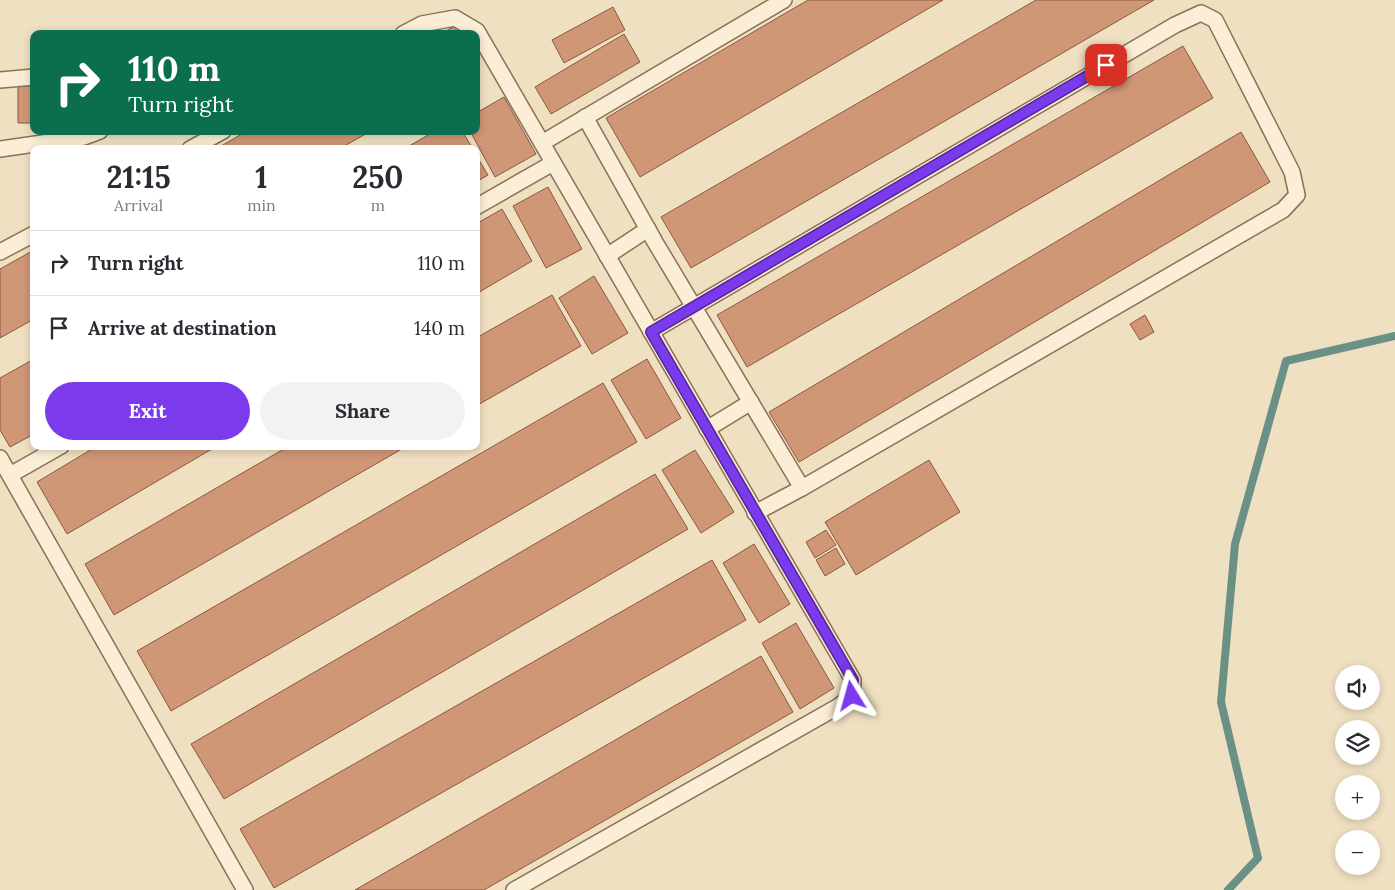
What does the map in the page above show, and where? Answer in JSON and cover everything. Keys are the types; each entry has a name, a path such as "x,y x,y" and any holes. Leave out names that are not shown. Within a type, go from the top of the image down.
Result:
{"lane":[{"path":"542,143 784,0"},
{"path":"651,332 693,305 1175,25 1202,13 1215,20 1292,172 1297,195 1283,210 802,488 755,513"},
{"path":"411,30 422,24 455,18 475,30"},
{"path":"480,36 853,680 852,696 839,706 514,890"},
{"path":"0,80 30,77"},
{"path":"585,118 648,229 802,488"},
{"path":"0,149 89,135"},
{"path":"197,145 216,135"},
{"path":"480,205 553,163"},
{"path":"607,256 648,229"},
{"path":"0,252 30,236"},
{"path":"707,430 751,402"},
{"path":"10,476 54,450"},
{"path":"0,458 245,890"}],"building":[{"path":"808,0 943,0 640,177 606,118"},
{"path":"1036,0 1154,0 691,268 661,217"},
{"path":"613,7 625,30 564,63 552,40"},
{"path":"456,25 459,30 448,30"},
{"path":"624,34 640,62 551,114 535,87"},
{"path":"1183,46 1213,98 747,367 717,315"},
{"path":"18,85 30,86 30,123 18,123"},
{"path":"504,97 536,154 495,177 480,149 480,145 478,145 472,135 480,135 480,111"},
{"path":"1241,132 1270,182 799,462 769,412"},
{"path":"240,135 364,135 346,145 223,145"},
{"path":"428,135 464,135 471,145 411,145"},
{"path":"480,162 488,175 480,180"},
{"path":"548,187 582,249 546,268 513,206"},
{"path":"502,209 532,261 480,292 480,222"},
{"path":"30,252 30,321 0,338 0,269"},
{"path":"594,276 628,333 592,354 559,298"},
{"path":"552,295 581,346 480,404 480,336"},
{"path":"1145,315 1154,332 1140,340 1130,324"},
{"path":"647,359 681,418 646,439 611,380"},
{"path":"30,361 30,436 10,447 0,430 0,378"},
{"path":"603,383 637,442 171,711 137,651"},
{"path":"90,450 210,450 67,534 37,482"},
{"path":"282,450 400,450 114,615 85,564"},
{"path":"695,450 734,512 701,533 662,470"},
{"path":"929,460 960,512 856,575 825,522"},
{"path":"655,474 688,529 224,799 191,744"},
{"path":"826,530 836,545 815,558 806,542"},
{"path":"754,544 790,604 759,623 723,563"},
{"path":"836,548 845,564 825,576 816,560"},
{"path":"712,560 746,620 274,888 240,829"},
{"path":"796,623 834,688 800,709 762,643"},
{"path":"761,656 793,712 484,890 355,890"}],"waterway":[{"path":"1228,890 1258,858 1221,702 1235,544 1286,361 1395,336"}],"route":[{"path":"852,696 853,680 651,332 693,305 1106,65"}]}
